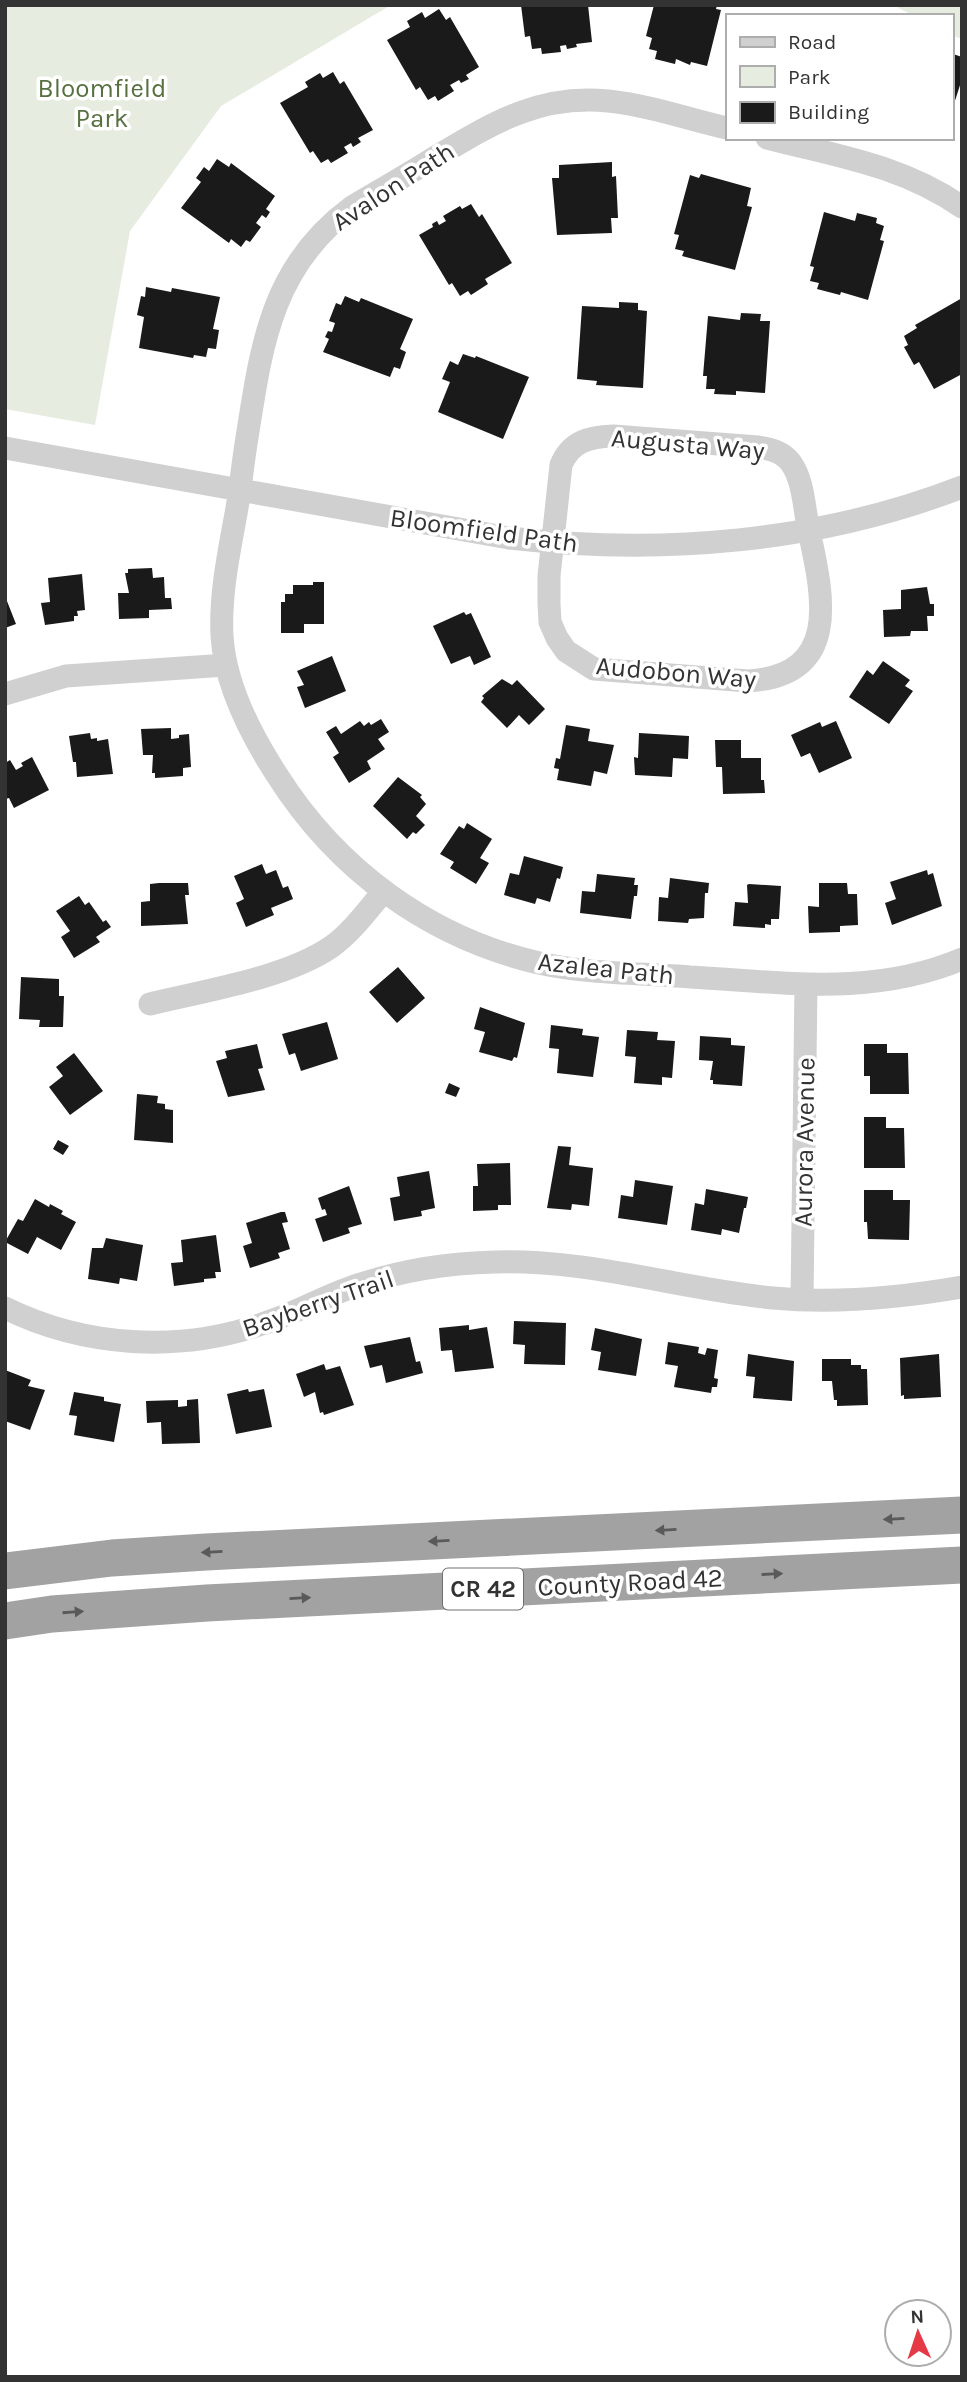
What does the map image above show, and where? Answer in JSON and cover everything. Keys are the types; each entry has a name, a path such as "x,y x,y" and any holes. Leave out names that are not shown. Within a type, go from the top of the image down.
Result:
{"highway":[{"name":"County Road 42","path":"5,1571 112,1558 193,1553 962,1516"},
{"name":"County Road 42","path":"5,1621 51,1614 207,1603 962,1565"}],"street":[{"name":"Avalon Path","path":"240,490 254,397 270,318 279,294 302,255 332,222 352,207 488,126 520,111 545,104 571,100 608,101 726,128"},
{"path":"775,140 905,174 962,207"},
{"name":"Augusta Way","path":"552,543 561,465 565,454 583,440 597,437 773,449 791,463 797,474 809,530"},
{"name":"Bloomfield Path","path":"5,448 509,538 552,543 664,545 763,537 809,530 886,512 962,487"},
{"name":"Azalea Path","path":"240,490 228,555 222,611 226,665 235,693 267,760 293,801 335,849 383,892 452,933 510,955 541,963 597,971 846,985 913,976 962,959"},
{"name":"Audobon Way","path":"552,543 549,590 551,622 556,638 579,662 594,670 610,672 748,681 766,680 798,664 809,652 819,634 822,594 809,530"},
{"path":"5,694 66,676 226,665"},
{"path":"150,1004 286,970 309,959 331,947 350,930 383,892"},
{"name":"Aurora Avenue","path":"802,1299 806,984"},
{"name":"Bayberry Trail","path":"5,1308 65,1331 97,1338 163,1342 198,1339 262,1324 348,1289 393,1276 462,1264 496,1262 570,1266 736,1293 802,1299 873,1300 962,1287"}],"green space":[{"name":"Bloomfield Park","path":"5,5 391,5 221,106 130,231 95,425 5,409"},
{"path":"893,5 962,5 962,39 953,36 953,14 910,14"}],"building":[{"path":"521,5 588,5 592,42 576,44 577,47 567,49 566,45 560,46 561,52 542,54 541,48 532,49 530,36 525,37"},
{"path":"654,5 717,5 716,9 721,10 707,66 691,62 690,65 676,59 675,64 655,59 657,51 649,49 652,38 646,36"},
{"path":"439,9 446,20 450,17 479,67 466,75 469,79 450,85 454,91 438,101 435,96 428,100 420,87 416,90 387,40 410,27 407,21 422,12 425,18"},
{"path":"953,54 962,57 962,79 953,107"},
{"path":"333,72 340,84 344,81 373,130 358,138 361,142 353,147 351,143 344,147 348,153 331,163 328,159 321,163 313,151 310,153 280,103 308,87 305,82 320,73 323,78"},
{"path":"217,159 229,167 231,163 275,196 266,209 270,212 266,218 262,215 256,223 261,227 250,242 246,240 241,247 231,239 229,243 181,208 201,182 196,178 204,167 209,171"},
{"path":"612,162 612,177 616,176 618,218 611,218 612,233 557,235 552,178 559,178 559,165"},
{"path":"701,174 751,188 747,206 752,207 735,270 682,256 684,251 675,249 679,235 674,234 690,175 699,178"},
{"path":"471,204 479,217 482,214 512,263 485,279 488,284 471,295 468,291 460,296 452,283 449,285 419,235 433,227 432,224 437,221 439,225 446,221 443,216 460,206 462,209"},
{"path":"824,212 855,221 857,213 877,218 876,223 884,226 880,240 884,241 868,300 841,292 840,295 817,289 819,283 810,281 814,267 810,266"},
{"path":"146,287 171,292 172,288 220,297 213,329 219,330 216,349 208,348 206,357 194,355 193,358 139,348 144,317 137,315 141,296 145,297"},
{"path":"345,296 359,302 361,298 413,319 400,349 406,352 400,369 394,367 390,377 323,352 329,339 325,337 328,331 332,332 335,323 329,321 336,303 341,305"},
{"path":"962,298 962,374 934,389 919,362 914,365 904,347 908,345 904,336 917,328 915,325"},
{"path":"619,302 638,303 638,310 647,311 643,388 596,385 597,381 577,379 582,306 619,308"},
{"path":"741,313 761,314 760,321 770,321 765,393 736,391 736,395 714,394 715,389 706,389 707,376 703,376 708,316 740,320"},
{"path":"463,354 475,358 476,356 529,377 503,439 438,412 450,382 442,379 450,361 458,365"},
{"path":"152,568 153,578 164,577 165,598 171,598 172,609 149,610 149,618 119,619 118,593 129,593 125,573 128,573 128,569"},
{"path":"82,574 85,610 77,611 78,616 74,616 74,621 45,625 41,603 50,602 48,578"},
{"path":"313,582 324,582 324,624 304,624 304,633 281,633 281,602 285,602 285,594 293,594 293,585 313,585"},
{"path":"927,587 930,604 934,604 934,616 927,616 928,631 911,631 910,636 884,637 883,610 901,609 901,590"},
{"path":"5,596 16,624 5,628"},
{"path":"464,612 466,615 471,613 491,657 474,665 470,656 451,664 433,626"},
{"path":"332,656 346,691 305,708 297,687 304,685 297,671"},
{"path":"883,661 910,680 905,686 913,691 889,724 849,697 867,670 873,675"},
{"path":"502,679 512,685 517,680 545,709 529,725 519,715 507,728 481,702 484,698 482,696"},
{"path":"381,719 389,732 378,739 385,749 367,761 371,769 349,783 333,757 339,753 326,732 336,726 341,734 360,721 364,726"},
{"path":"836,721 852,758 819,773 810,753 801,757 791,735 820,722 822,727"},
{"path":"566,725 590,729 588,741 614,745 607,774 594,771 591,786 557,780 559,769 554,768 556,758 560,759"},
{"path":"171,728 171,739 189,734 191,767 183,768 183,776 155,778 155,773 152,773 153,755 143,755 141,729"},
{"path":"90,733 91,739 97,738 97,741 108,739 113,774 77,777 69,736"},
{"path":"639,733 689,736 688,759 673,758 672,777 635,775 634,757 638,758"},
{"path":"715,740 741,740 741,758 761,758 761,780 764,780 765,793 723,794 722,767 716,767"},
{"path":"32,757 49,790 14,808 9,798 5,799 5,763 10,760 16,770 23,766 21,763"},
{"path":"398,777 422,795 420,797 426,804 416,816 425,825 407,839 373,806"},
{"path":"467,823 492,839 480,858 489,863 476,884 450,868 454,862 440,854 459,826 464,829"},
{"path":"524,856 563,867 550,902 537,898 535,904 504,895 510,873 519,875"},
{"path":"262,864 266,874 276,870 283,888 288,886 293,899 271,908 274,915 246,927 236,903 244,899 234,876"},
{"path":"927,870 928,875 933,873 942,906 892,925 885,903 896,899 890,882"},
{"path":"597,874 635,878 634,885 638,885 637,896 634,896 631,919 580,913 582,891 595,892"},
{"path":"670,878 709,883 708,893 705,893 704,918 689,919 688,923 658,921 659,897 668,898"},
{"path":"188,883 189,895 185,895 188,924 141,926 141,902 150,901 150,884"},
{"path":"819,883 847,883 848,894 857,894 858,925 840,926 840,932 809,933 808,906 819,907"},
{"path":"749,884 781,886 779,919 771,919 771,925 765,924 765,928 733,926 735,902 748,903"},
{"path":"79,896 85,905 89,902 103,922 106,920 111,927 96,937 100,942 74,958 61,937 70,931 56,911"},
{"path":"398,967 425,998 397,1023 369,992"},
{"path":"21,977 59,979 59,996 64,996 63,1027 39,1027 40,1020 19,1019"},
{"path":"480,1007 525,1023 517,1058 514,1057 512,1061 479,1052 485,1032 474,1029"},
{"path":"327,1022 338,1059 301,1071 295,1053 289,1055 282,1034"},
{"path":"551,1025 583,1029 582,1035 599,1037 593,1077 557,1073 559,1049 549,1048"},
{"path":"627,1030 658,1032 657,1040 675,1041 672,1078 662,1077 662,1085 634,1083 636,1057 625,1056"},
{"path":"700,1036 731,1038 731,1045 745,1046 742,1086 713,1084 713,1080 710,1080 713,1061 699,1060"},
{"path":"257,1044 263,1068 258,1069 265,1090 228,1097 216,1061 227,1058 225,1051"},
{"path":"864,1044 887,1044 887,1053 908,1053 909,1094 870,1094 870,1076 864,1076"},
{"path":"74,1053 103,1091 70,1115 49,1087 63,1076 56,1067"},
{"path":"449,1083 460,1088 456,1097 445,1093"},
{"path":"137,1094 158,1096 157,1103 165,1104 165,1109 173,1110 173,1143 134,1140"},
{"path":"864,1117 886,1117 886,1128 904,1128 905,1168 864,1168"},
{"path":"58,1140 69,1146 63,1155 53,1149"},
{"path":"558,1146 571,1147 569,1165 593,1168 589,1206 572,1204 571,1210 547,1208"},
{"path":"510,1163 511,1205 498,1205 498,1210 473,1211 473,1186 478,1186 477,1164"},
{"path":"429,1171 435,1208 421,1211 422,1216 394,1221 390,1198 400,1196 397,1177"},
{"path":"635,1180 673,1186 667,1225 618,1218 621,1195 633,1197"},
{"path":"349,1186 362,1224 348,1228 350,1233 323,1242 315,1219 327,1215 318,1198"},
{"path":"706,1189 748,1197 739,1233 722,1229 721,1235 691,1230 695,1203 704,1205"},
{"path":"864,1190 893,1190 893,1200 910,1200 909,1240 868,1239 867,1222 864,1222"},
{"path":"35,1199 63,1211 61,1214 76,1222 61,1250 37,1237 28,1254 5,1242 18,1219 23,1221"},
{"path":"285,1212 288,1222 282,1223 290,1249 278,1253 280,1258 250,1268 243,1246 252,1243 246,1223"},
{"path":"216,1235 221,1272 215,1272 216,1278 204,1279 204,1282 174,1286 171,1263 183,1262 181,1240"},
{"path":"106,1238 143,1245 137,1281 120,1278 119,1284 88,1279 92,1248 103,1248"},
{"path":"514,1321 566,1323 565,1365 524,1364 525,1345 513,1344"},
{"path":"469,1325 469,1330 487,1327 494,1368 455,1372 452,1350 441,1351 439,1328"},
{"path":"595,1328 642,1339 636,1376 598,1370 601,1352 591,1350"},
{"path":"410,1337 416,1362 420,1361 423,1373 386,1383 382,1365 370,1368 364,1346"},
{"path":"668,1342 699,1347 698,1353 705,1355 707,1348 718,1350 714,1378 718,1379 717,1387 712,1387 711,1393 674,1387 678,1366 665,1364"},
{"path":"748,1354 794,1361 792,1401 753,1398 755,1377 746,1376"},
{"path":"939,1354 941,1397 904,1399 904,1395 901,1396 900,1358"},
{"path":"822,1359 851,1359 851,1365 861,1365 861,1369 867,1369 868,1405 837,1406 832,1381 822,1381"},
{"path":"324,1364 326,1370 340,1366 354,1405 324,1415 323,1412 320,1413 315,1392 304,1397 296,1374"},
{"path":"5,1370 31,1380 28,1386 45,1390 30,1430 5,1421"},
{"path":"248,1389 249,1392 264,1389 272,1427 236,1434 227,1394"},
{"path":"74,1392 104,1397 104,1401 121,1404 114,1442 74,1435 77,1416 69,1415"},
{"path":"198,1399 200,1443 162,1444 161,1422 147,1423 146,1401 178,1400 178,1407 187,1406 187,1400"}]}
